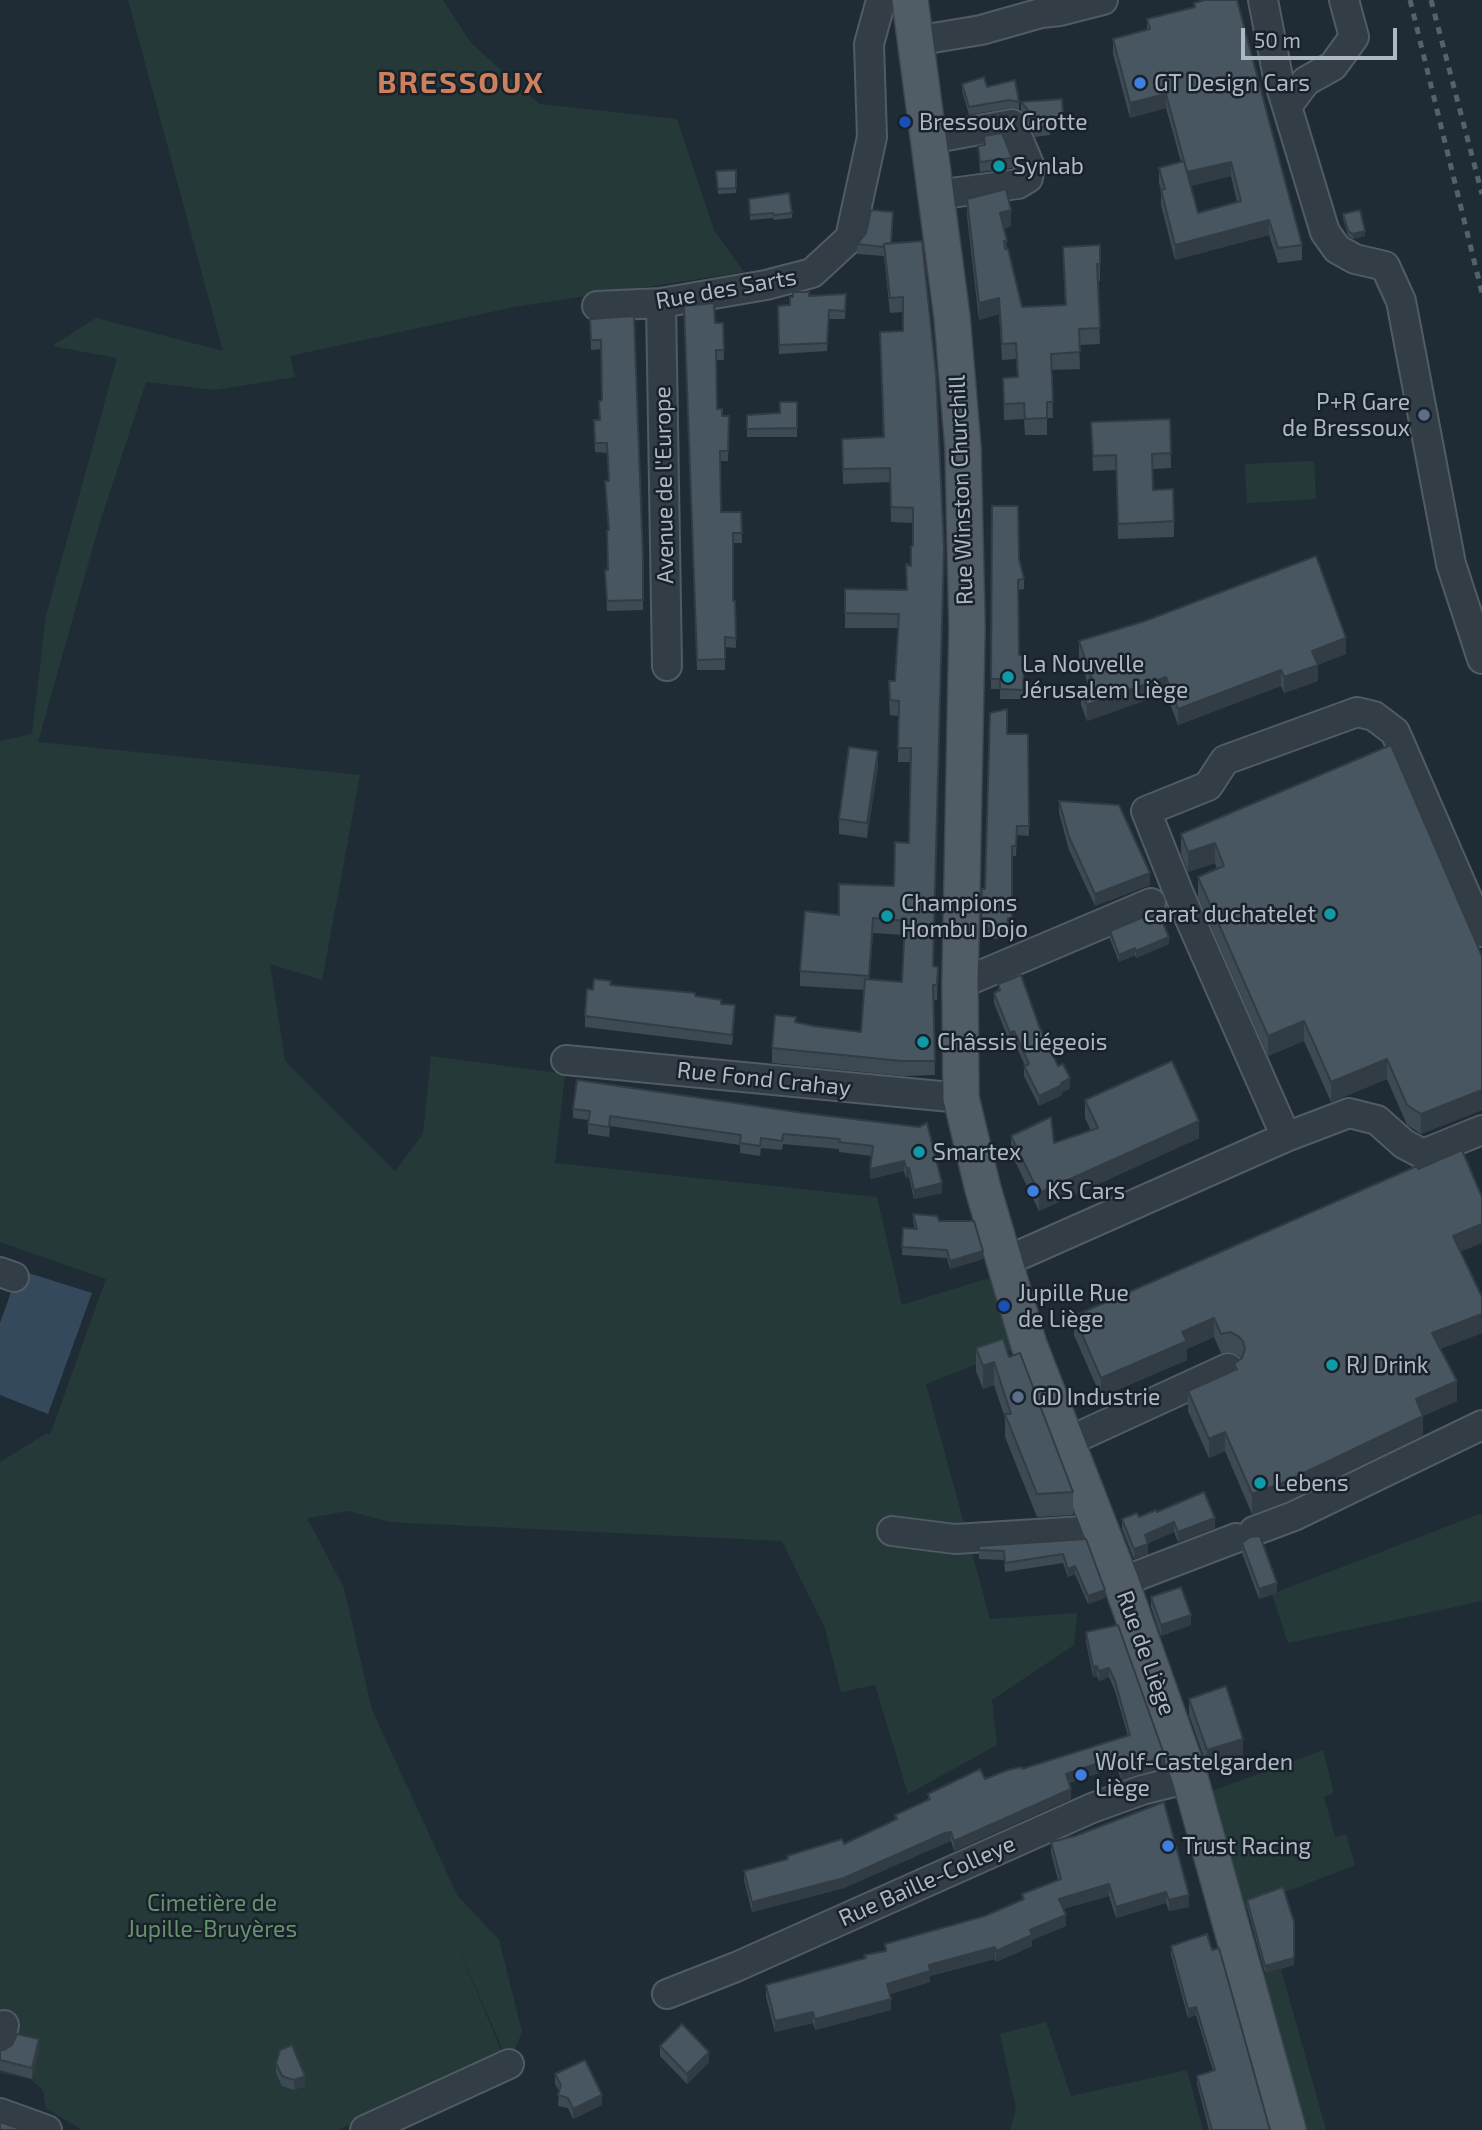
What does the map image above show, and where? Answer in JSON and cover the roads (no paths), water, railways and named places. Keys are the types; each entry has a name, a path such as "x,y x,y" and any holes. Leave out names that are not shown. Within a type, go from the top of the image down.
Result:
{"main road":[{"name":"Rue Winston Churchill","path":"910,0 952,317 963,448 967,627 960,984 961,1098 981,1183"},
{"name":"Rue de Liège","path":"981,1183 1029,1345 1121,1582 1190,1778 1288,2130"}],"street":[{"name":"Rue des Sarts","path":"597,306 662,303 765,285 812,273 850,237 872,137 869,44 880,4 884,0"},
{"path":"915,41 981,30 1041,13 1103,0"},
{"path":"1263,0 1278,78 1325,232 1337,249 1355,259 1385,266 1401,301 1451,564 1482,659"},
{"path":"1288,105 1306,82 1332,66 1354,37 1344,0"},
{"path":"1272,49 1300,65 1317,68 1332,66"},
{"path":"930,139 1012,124 1030,167 1028,178 1018,184 936,195"},
{"name":"Avenue de l'Europe","path":"662,303 667,666"},
{"path":"1286,1137 1179,894 1146,811 1208,786 1225,760 1357,712 1374,716 1395,732 1482,932"},
{"path":"960,984 1151,903"},
{"name":"Rue Fond Crahay","path":"566,1059 961,1098"},
{"path":"1004,1262 1286,1137 1349,1113 1377,1120 1404,1144 1423,1154 1482,1130"},
{"path":"1067,1442 1228,1368"},
{"path":"1121,1582 1294,1516 1482,1425"},
{"path":"892,1531 955,1539 1100,1530"},
{"name":"Rue Baille-Colleye","path":"667,1994 736,1967 1092,1808 1142,1790 1190,1778"},
{"path":"365,2130 509,2064"},
{"path":"0,2113 47,2130"}],"water":[{"path":"19,1270 92,1293 48,1414 0,1395 0,1323"}],"railway":[{"path":"1410,0 1482,293"},
{"path":"1431,0 1482,194"}],"place":[{"name":"GT Design Cars","path":"1140,83"},
{"name":"Bressoux Grotte","path":"905,122"},
{"name":"Synlab","path":"999,166"},
{"name":"P+R Gare de Bressoux","path":"1424,415"},
{"name":"La Nouvelle Jérusalem Liège","path":"1008,677"},
{"name":"carat duchatelet","path":"1330,914"},
{"name":"Champions Hombu Dojo","path":"887,916"},
{"name":"Châssis Liégeois","path":"923,1042"},
{"name":"Smartex","path":"919,1152"},
{"name":"KS Cars","path":"1033,1191"},
{"name":"Jupille Rue de Liège","path":"1004,1306"},
{"name":"RJ Drink","path":"1332,1365"},
{"name":"GD Industrie","path":"1018,1397"},
{"name":"Lebens","path":"1260,1483"},
{"name":"Wolf-Castelgarden Liège","path":"1081,1775"},
{"name":"Trust Racing","path":"1168,1846"}],"district":[{"name":"BRESSOUX","path":"461,83"}],"park label":[{"name":"Cimetière de Jupille-Bruyères","path":"212,1916"}]}
